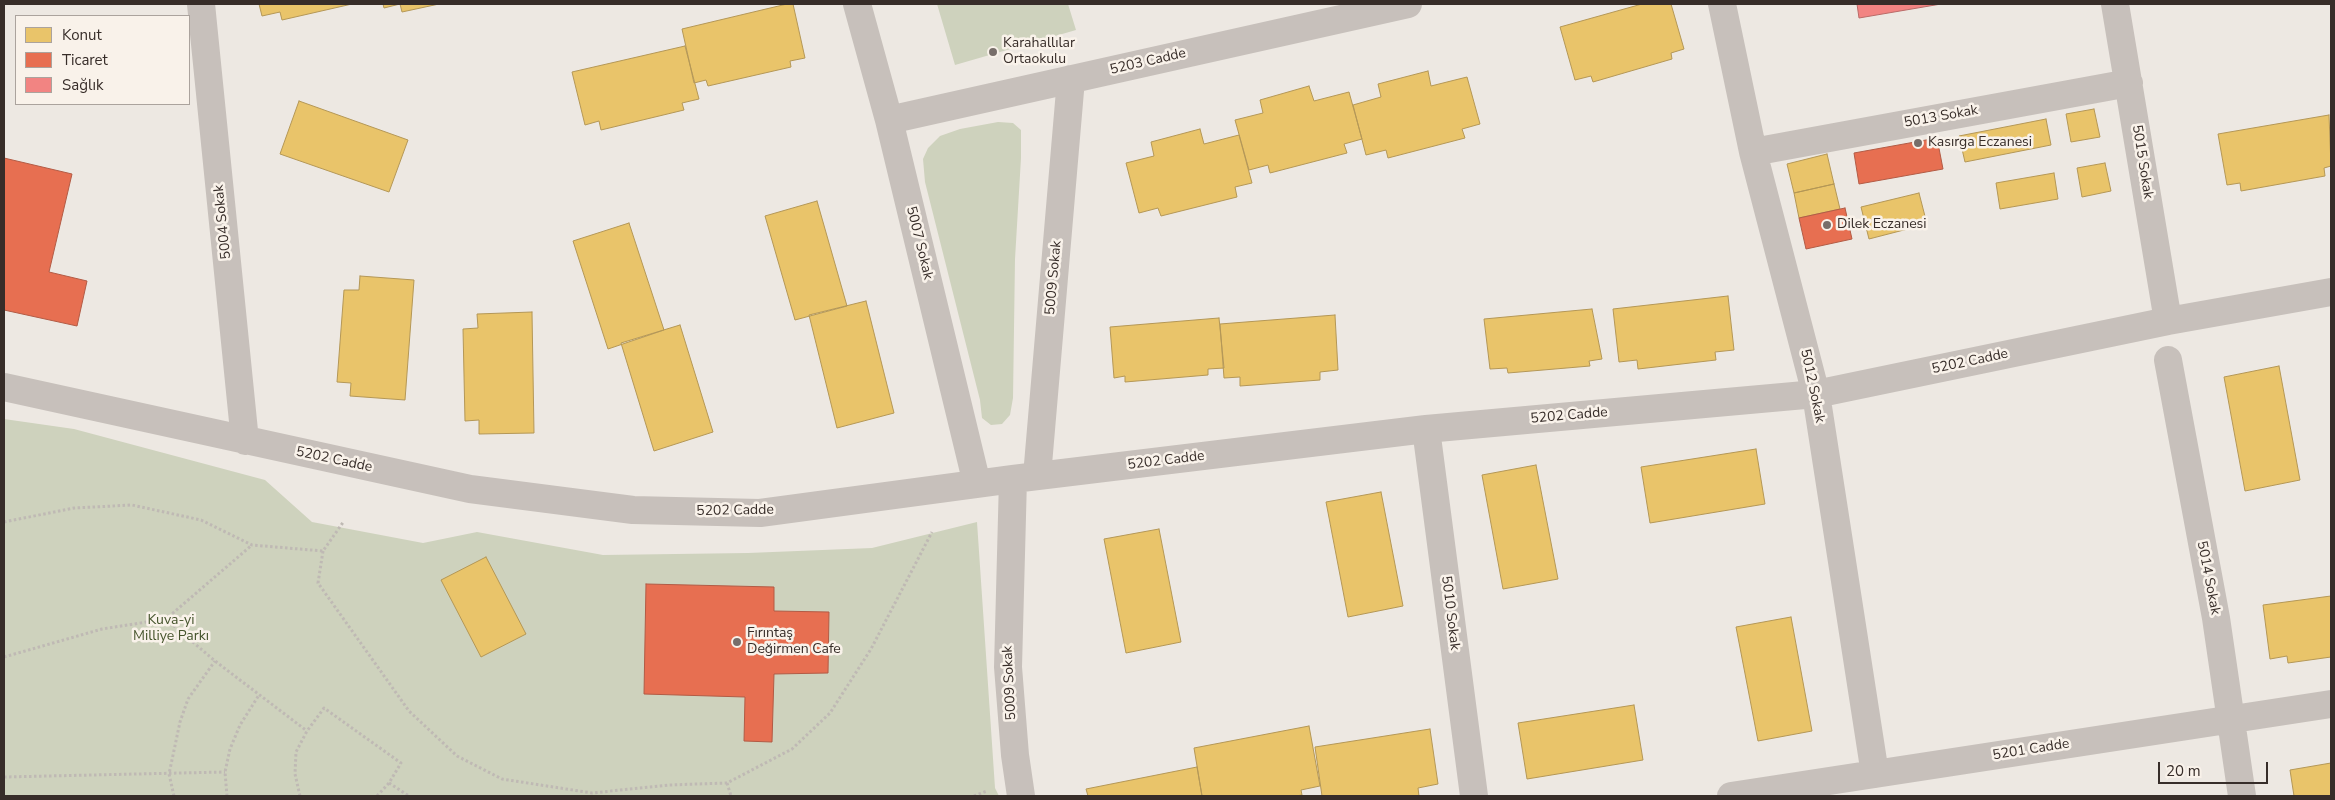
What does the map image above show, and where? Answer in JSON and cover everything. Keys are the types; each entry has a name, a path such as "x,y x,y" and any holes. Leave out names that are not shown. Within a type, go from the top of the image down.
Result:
{"street":[{"name":"5004 Sokak","path":"201,4 245,441"},
{"name":"5007 Sokak","path":"857,4 889,120 977,484"},
{"name":"5203 Cadde","path":"889,120 1408,4"},
{"name":"5012 Sokak","path":"1722,4 1753,152 1816,394 1875,774"},
{"name":"5015 Sokak","path":"2115,4 2168,321"},
{"name":"5009 Sokak","path":"1021,796 1015,755 1008,667 1025,478 1071,79"},
{"name":"5013 Sokak","path":"1753,152 2129,83"},
{"name":"5202 Cadde","path":"4,387 470,489 633,510 760,513 1025,478 1426,430 1816,394 2168,321 2331,292"},
{"name":"5014 Sokak","path":"2168,360 2216,618 2242,796"},
{"name":"5010 Sokak","path":"1426,430 1474,796"},
{"name":"5201 Cadde","path":"1731,796 2331,704"}],"path":[{"path":"4,522 74,508 132,505 201,520 252,545 323,551"},
{"path":"344,521 323,551 318,583 409,711 457,756 502,779 592,793 669,785 727,783 792,749 830,713 870,649 932,532"},
{"path":"4,657 102,629 166,619 252,545"},
{"path":"166,619 215,661 306,731"},
{"path":"174,796 169,774 178,729 188,699 215,661"},
{"path":"227,796 225,772 230,749 240,725 259,695"},
{"path":"300,796 295,774 296,752 306,731 324,708 401,763 389,783 377,796"},
{"path":"4,777 225,772"},
{"path":"389,783 409,796"},
{"path":"727,783 731,796"}],"green space":[{"path":"937,4 1068,4 1076,30 955,65"},
{"path":"998,122 1013,123 1021,130 1021,158 1015,259 1013,398 1010,415 1002,424 991,425 982,418 980,400 925,182 923,159 928,148 940,136 960,129"},
{"name":"Kuva-yi Milliye Parkı","path":"4,419 74,429 265,480 312,522 423,543 477,532 603,555 748,553 872,548 977,522 995,788 999,796 4,796"}],"building: Konut":[{"path":"259,4 352,4 282,20 280,12 262,16"},
{"path":"383,4 400,4 384,8"},
{"path":"400,4 439,4 402,12"},
{"path":"793,4 805,58 790,61 791,67 708,86 706,80 694,83 682,29"},
{"path":"1642,4 1671,4 1684,49 1671,53 1672,59 1593,82 1591,76 1575,80 1560,27"},
{"path":"685,46 699,99 682,103 684,110 601,130 599,121 585,125 572,72"},
{"path":"1428,71 1431,86 1467,77 1480,124 1462,129 1465,138 1388,158 1386,150 1366,155 1353,105 1381,97 1378,84"},
{"path":"1309,86 1314,101 1349,92 1362,139 1344,144 1347,153 1270,173 1268,165 1249,170 1235,120 1263,113 1260,100"},
{"path":"299,101 408,140 389,192 280,154"},
{"path":"2094,109 2100,137 2071,142 2066,114"},
{"path":"2329,115 2331,166 2324,168 2325,176 2241,191 2240,183 2227,185 2218,134"},
{"path":"2046,119 2051,145 1965,162 1959,136"},
{"path":"1200,129 1204,144 1239,135 1252,183 1235,187 1237,197 1161,216 1158,208 1139,213 1126,163 1154,156 1151,142"},
{"path":"1827,154 1834,184 1794,193 1787,164"},
{"path":"2105,163 2111,191 2082,197 2077,168"},
{"path":"2054,173 2058,199 2000,209 1996,183"},
{"path":"1834,184 1840,209 1799,218 1794,193"},
{"path":"1919,193 1927,224 1869,239 1861,207"},
{"path":"817,201 847,306 795,320 765,216"},
{"path":"629,223 664,330 608,349 573,241"},
{"path":"360,276 414,280 405,400 350,396 351,383 337,382 344,290 359,290"},
{"path":"1728,296 1734,350 1715,352 1716,360 1638,369 1637,360 1619,362 1613,309"},
{"path":"866,301 894,413 837,428 809,315"},
{"path":"1592,309 1602,359 1589,361 1590,366 1508,373 1507,368 1490,369 1484,319"},
{"path":"532,312 534,433 479,434 479,420 465,421 463,329 478,328 477,314"},
{"path":"1335,315 1338,370 1320,372 1320,380 1240,386 1240,377 1224,378 1220,324"},
{"path":"1219,318 1224,368 1208,369 1208,375 1125,382 1125,376 1114,378 1110,327"},
{"path":"680,325 713,432 654,451 621,343"},
{"path":"2279,366 2300,480 2245,491 2224,377"},
{"path":"1756,449 1765,504 1650,523 1641,467"},
{"path":"1536,465 1558,579 1503,589 1482,475"},
{"path":"1381,492 1403,606 1348,617 1326,502"},
{"path":"1159,529 1181,642 1126,653 1104,539"},
{"path":"486,557 526,634 481,657 441,580"},
{"path":"2331,596 2331,657 2288,663 2287,656 2270,659 2263,605"},
{"path":"1791,617 1812,731 1758,741 1736,627"},
{"path":"1634,705 1643,760 1527,779 1518,723"},
{"path":"1309,726 1320,786 1301,790 1302,795 1296,796 1202,796 1194,748"},
{"path":"1430,729 1438,784 1418,788 1419,796 1322,796 1315,747"},
{"path":"2331,763 2331,796 2294,796 2290,770"},
{"path":"1197,767 1202,796 1088,796 1086,789"}],"building: Ticaret":[{"path":"1937,138 1943,169 1859,184 1854,153"},
{"path":"4,158 72,174 49,272 87,281 77,326 4,310"},
{"path":"1845,208 1852,239 1806,249 1799,218"},
{"name":"Fırıntaş Değirmen Cafe","path":"646,584 774,587 774,611 829,612 828,673 774,674 772,742 744,741 745,697 644,694"}],"building: Sağlık":[{"path":"1857,4 1941,4 1859,18"}],"place":[{"name":"Karahallılar Ortaokulu","path":"993,52"},
{"name":"Kasırga Eczanesi","path":"1918,143"},
{"name":"Dilek Eczanesi","path":"1827,225"},
{"name":"Fırıntaş Değirmen Cafe","path":"737,642"}]}
